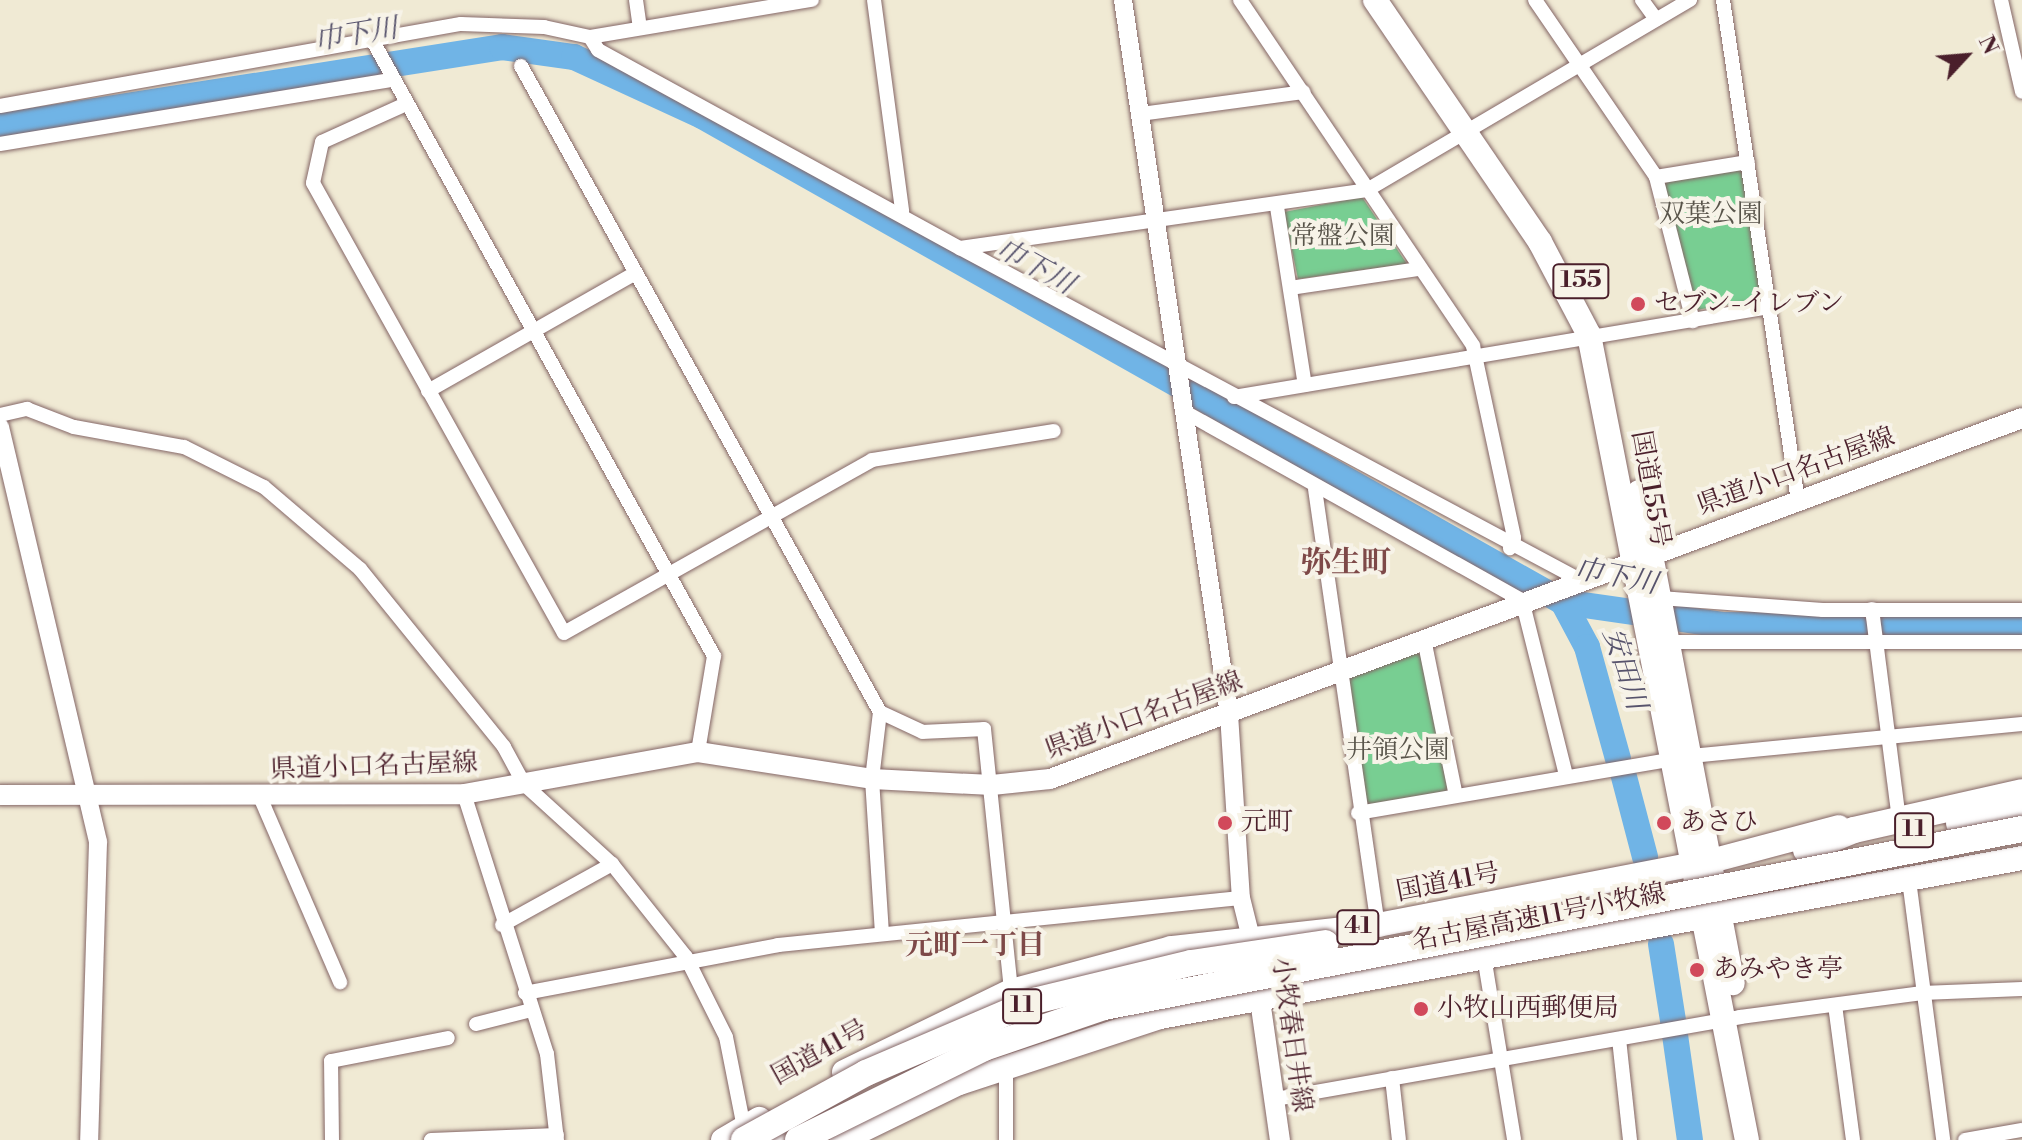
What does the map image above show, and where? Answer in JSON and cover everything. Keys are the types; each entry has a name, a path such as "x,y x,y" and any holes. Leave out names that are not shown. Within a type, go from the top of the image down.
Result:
{"highway":[{"name":"国道155号","path":"1375,0 1567,257 1596,334 1642,554 1659,619 1732,1019 1762,1140"},
{"name":"国道155号","path":"1393,0 1473,131"},
{"name":"国道41号","path":"737,1136 904,1038 1011,991 1171,948 1378,925 1702,862 1898,811 2022,786"},
{"path":"1806,850 1854,830 2022,792"},
{"name":"11","path":"1806,850 2022,813"},
{"name":"名古屋高速11号小牧線","path":"798,1140 984,1048 1104,1007 2022,829"},
{"name":"名古屋高速11号小牧線","path":"737,1136 878,1067 1034,1001 1191,963 1324,944 1806,850"},
{"name":"41","path":"842,1140 1006,1065 1160,1017 1260,996 2022,858"},
{"path":"776,1140 1042,1011 1324,944"},
{"name":"国道155号","path":"1732,1019 1747,1140"}],"main road":[{"name":"県道小口名古屋線","path":"0,795 91,792 260,797 464,794 698,752 872,779 992,785 1088,769 1642,554 1798,501 2022,418"},
{"name":"小牧春日井線","path":"1251,938 1280,1140"}],"street":[{"path":"636,0 640,27"},
{"path":"0,106 375,46 461,24 544,27 590,37 812,0"},
{"path":"874,0 902,211"},
{"path":"1123,0 1229,714 1241,898 1251,938"},
{"path":"1240,0 1475,353 1514,538 1510,548"},
{"path":"1535,0 1656,177 1693,321"},
{"path":"1642,0 1656,19"},
{"path":"960,248 1157,220 1277,207 1367,190 1473,131 1578,64 1690,0"},
{"path":"1723,0 1798,501"},
{"path":"2001,0 2015,39 2022,92"},
{"path":"590,37 598,50 902,211 960,248 1510,548 1578,579"},
{"path":"375,46 714,656 698,752"},
{"path":"521,66 880,712 872,779 882,932"},
{"path":"0,144 390,77"},
{"path":"1141,114 1304,92"},
{"path":"406,104 322,142 313,183 564,633 872,460 1054,431"},
{"path":"1656,177 1748,162"},
{"path":"1277,207 1305,385"},
{"path":"1290,288 1418,269"},
{"path":"428,391 636,273"},
{"path":"1234,397 1475,353 1770,307"},
{"path":"0,415 27,409 74,427 184,447 264,487 394,604 424,656 504,747 524,784 612,864 686,957 726,1037 737,1136"},
{"path":"1185,412 1315,489 1522,600 1566,775"},
{"path":"0,427 91,792 98,842 89,1140"},
{"path":"1315,489 1358,813 1378,925"},
{"path":"1659,619 1872,609 2022,610"},
{"path":"1872,609 1886,739 1898,811"},
{"path":"1659,619 1874,641 2022,642"},
{"path":"1424,639 1455,792"},
{"path":"880,712 923,732 984,729 1011,991"},
{"path":"1358,813 1455,792 1682,758 2022,724"},
{"path":"431,1140 557,1138 547,1054 502,925 464,794"},
{"path":"260,797 340,982"},
{"path":"502,925 612,864"},
{"path":"1909,880 1943,1140"},
{"path":"525,993 686,957 882,932 1241,898"},
{"path":"1484,956 1505,1059 1514,1140"},
{"path":"1276,1099 1732,1019 1922,993 2022,989"},
{"path":"1835,1005 1853,1140"},
{"path":"476,1024 531,1010"},
{"path":"332,1140 331,1061 448,1038"},
{"path":"1619,1039 1630,1140"},
{"path":"1006,1065 1006,1140"},
{"path":"1392,1078 1399,1140"},
{"path":"1965,1140 2022,1130"}],"green space":[{"name":"双葉公園","path":"1743,167 1761,299 1696,310 1663,181"},
{"name":"常盤公園","path":"1362,197 1407,264 1298,279 1284,212"},
{"name":"井領公園","path":"1424,639 1455,792 1358,813 1340,681"}],"waterway":[{"name":"巾下川","path":"0,126 502,47 574,57 702,116 1563,602 1722,625 2022,626"},
{"name":"安田川","path":"1563,602 1587,647 1618,759"},
{"name":"安田川","path":"1623,773 1645,857"},
{"name":"安田川","path":"1661,944 1673,1021"},
{"name":"安田川","path":"1675,1035 1690,1140"}],"place":[{"name":"セブン-イレブン","path":"1638,304"},
{"name":"元町","path":"1225,823"},
{"name":"あさひ","path":"1664,823"},
{"name":"あみやき亭","path":"1697,970"},
{"name":"小牧山西郵便局","path":"1421,1009"}],"district":[{"name":"弥生町","path":"1346,563"},
{"name":"元町一丁目","path":"975,946"}]}
